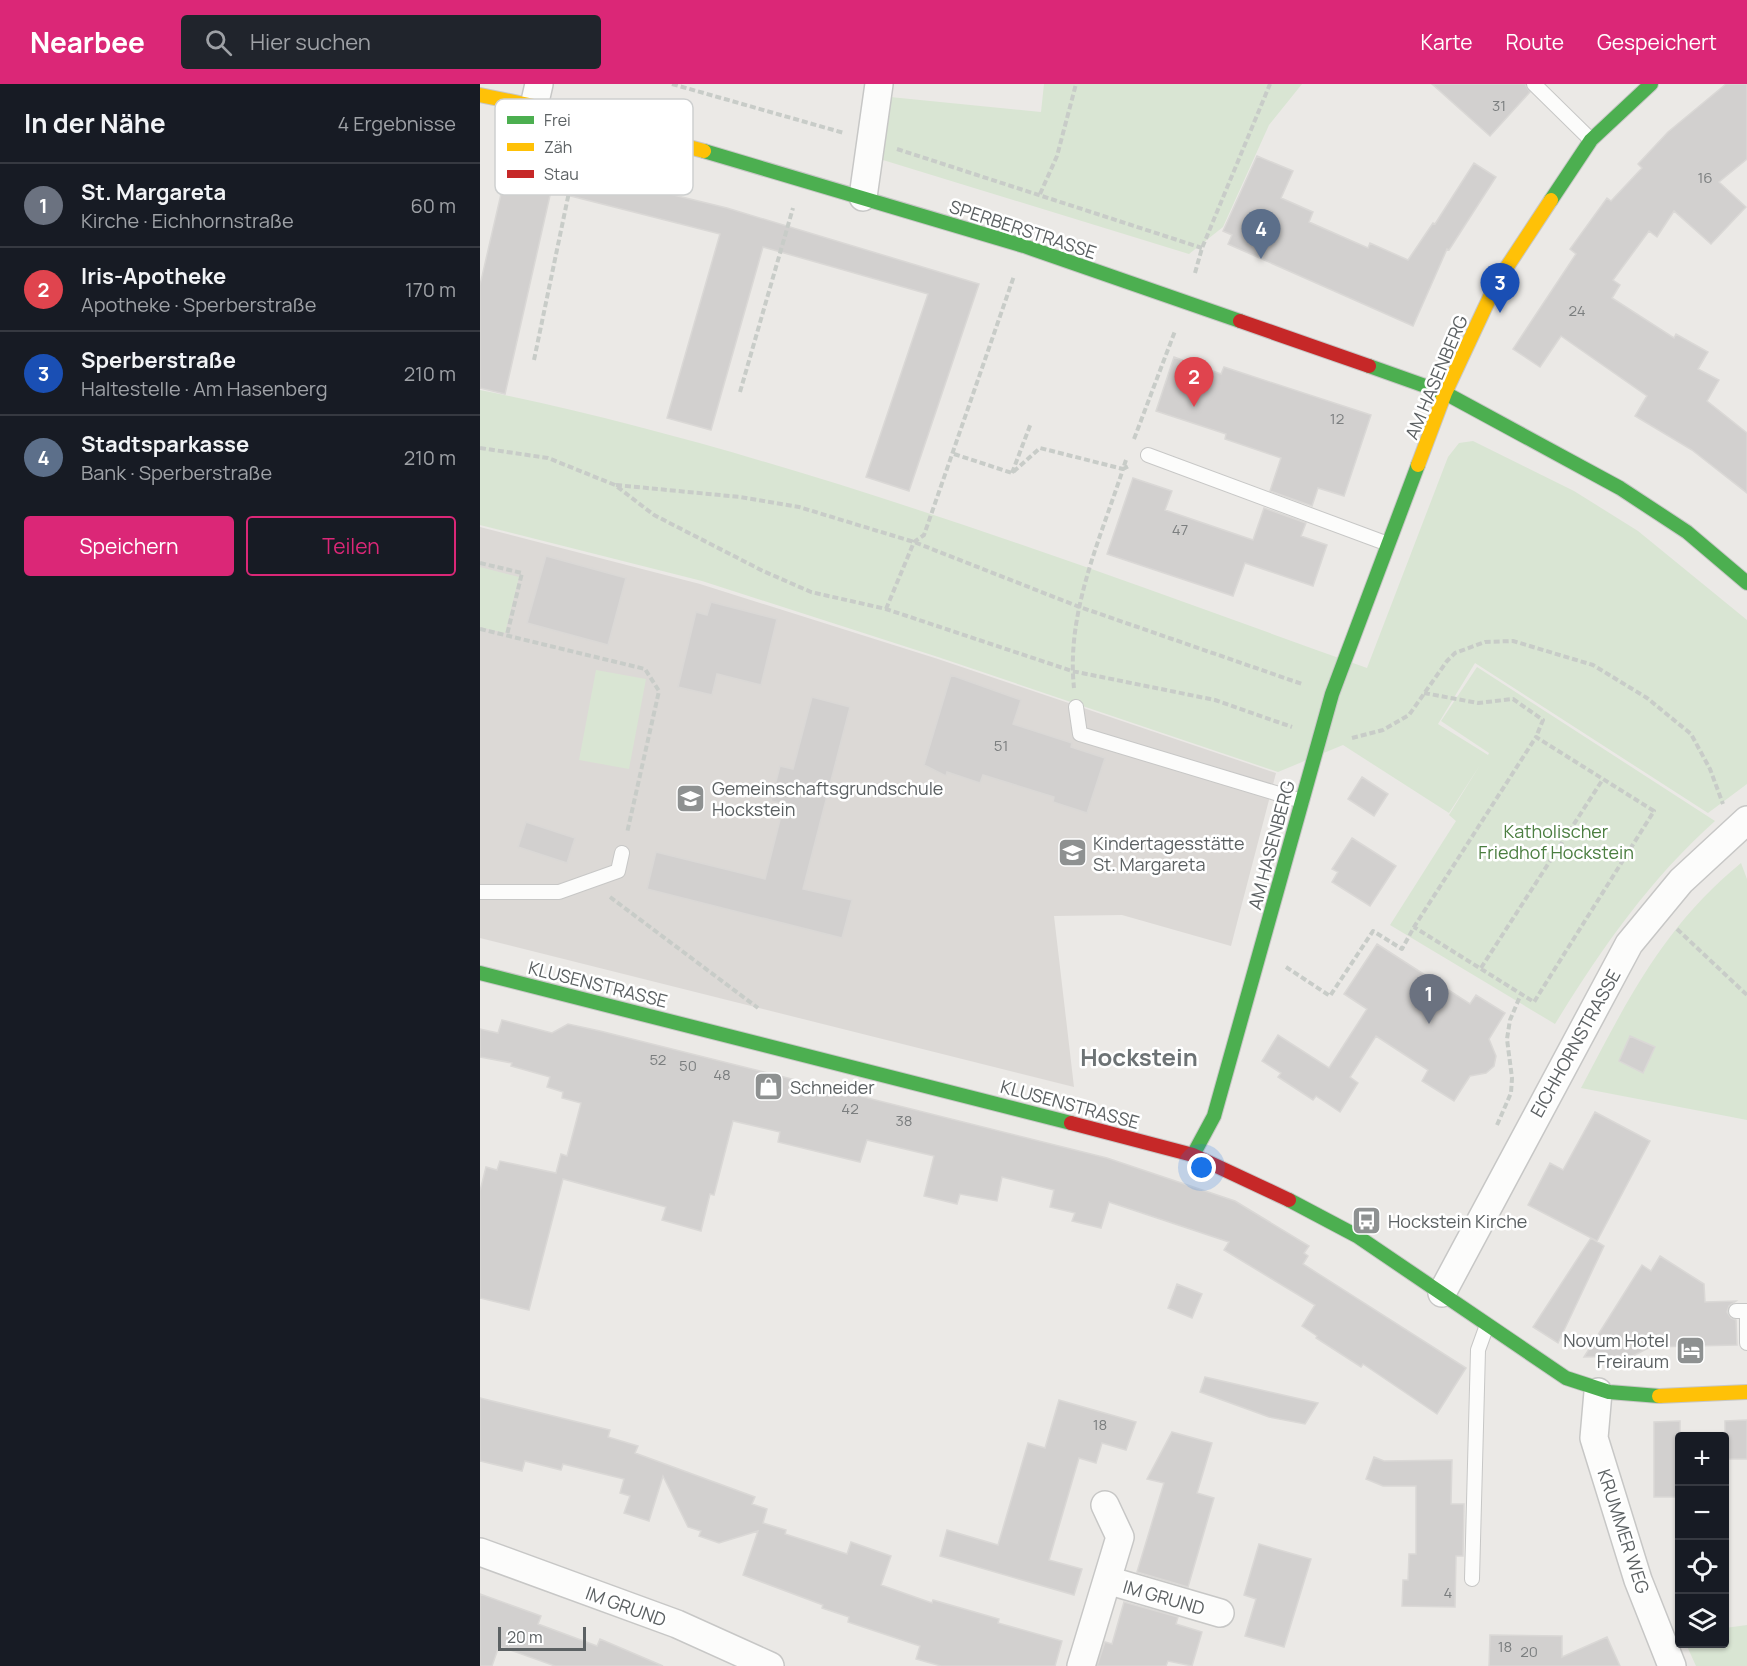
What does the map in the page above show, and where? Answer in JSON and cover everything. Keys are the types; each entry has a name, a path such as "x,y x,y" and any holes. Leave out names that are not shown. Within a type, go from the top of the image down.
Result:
{"street":[{"path":"863,197 879,84"},
{"name":"AM HASENBERG","path":"1193,1155 1214,1116 1332,694 1445,393 1497,282 1591,140 1651,84"},
{"name":"SPERBERSTRASSE","path":"480,96 537,95"},
{"name":"SPERBERSTRASSE","path":"693,149 1024,246 1445,393 1620,488 1687,532 1747,583"},
{"name":"EICHHORNSTRASSE","path":"1442,1293 1479,1228 1518,1148 1629,944 1681,881 1740,825"},
{"name":"KLUSENSTRASSE","path":"480,973 826,1059 1193,1155 1314,1212 1356,1236 1566,1378 1598,1392 1630,1395 1747,1392"},
{"name":"KRUMMER WEG","path":"1598,1392 1594,1426 1598,1450 1638,1580 1672,1666"},
{"name":"IM GRUND","path":"1081,1666 1120,1537 1105,1505"},
{"name":"IM GRUND","path":"480,1552 677,1624 770,1666"},
{"name":"IM GRUND","path":"1107,1580 1220,1613"}],"lane":[{"path":"1534,84 1591,140"},
{"path":"1148,455 1388,544"},
{"path":"1076,707 1080,734 1302,801"},
{"path":"480,892 559,892 618,871 622,853"},
{"path":"1736,1311 1746,1311 1747,1342"},
{"path":"1472,1579 1478,1350 1487,1323"}],"path":[{"path":"672,84 753,105 872,141 1202,248"},
{"path":"1040,194 1057,156 1076,84"},
{"path":"1133,444 1185,304 1202,248 1270,84"},
{"path":"740,392 802,179"},
{"path":"534,360 569,195"},
{"path":"886,609 914,542 924,535 954,454 1024,246"},
{"path":"1012,473 1031,423"},
{"path":"480,448 548,458 615,485 654,515 763,571 811,592 886,609 1072,671 1215,700 1319,738 1361,737 1383,730 1409,715 1423,693 1455,653 1485,642 1513,641 1593,665 1633,687 1691,735 1740,825"},
{"path":"1012,473 1040,448 1123,469 1077,606 1072,671 1076,707"},
{"path":"954,454 1012,473"},
{"path":"615,485 740,497 798,507 914,542 1077,606 1332,694"},
{"path":"480,564 522,573 507,635"},
{"path":"480,629 645,669 659,691 622,853"},
{"path":"1261,950 1330,996 1372,931 1402,949 1536,737 1543,720 1513,699 1478,703 1423,693"},
{"path":"1414,927 1534,1002 1654,811 1536,737"},
{"path":"1481,968 1603,779"},
{"path":"589,881 759,1009"},
{"path":"1657,909 1747,995"},
{"path":"1518,1148 1494,1134 1511,1093 1512,1078 1507,1039 1510,1020 1521,994"}],"shaded area":[{"name":"Gemeinschaftsgrundschule Hockstein","path":"480,527 700,584 938,659 1276,773 1231,946 1122,915 1054,916 1074,1087 480,938"}],"green space":[{"path":"1044,84 1302,84 1269,125 1223,227 1189,254 883,160 890,97 1041,112"},
{"name":"Katholischer Friedhof Hockstein","path":"480,390 593,415 818,478 1039,551 1367,668 1448,457 1459,443 1473,441 1574,491 1638,531 1747,620 1747,784 1708,813 1475,663 1438,724 1488,755 1489,753 1441,721 1477,667 1715,821 1669,867 1628,916 1590,969 1555,1024 1390,925 1456,821 1449,815 1480,765 1449,813 1343,745 1278,772 938,657 702,581 480,525"},
{"path":"480,567 519,577 505,633 480,627"},
{"path":"596,670 646,679 629,769 579,760"},
{"path":"1741,863 1747,879 1747,1120 1581,1088 1631,995 1668,939 1714,887"},
{"path":"1747,1625 1747,1666 1696,1666 1688,1648 1729,1648 1729,1627"}],"building":[{"path":"1432,84 1525,84 1530,92 1490,136"},
{"path":"1726,84 1747,84 1747,159 1719,182 1746,207 1711,244 1674,211 1657,237 1649,231 1613,280 1620,285 1612,298 1674,338 1676,334 1708,352 1698,369 1719,380 1707,401 1747,433 1747,493 1692,450 1635,416 1647,396 1561,336 1540,367 1513,349 1576,254 1570,249 1607,198 1611,201 1642,168 1638,164 1668,132"},
{"path":"1257,156 1293,171 1281,198 1313,212 1309,222 1368,248 1370,243 1408,260 1433,223 1435,224 1474,163 1496,177 1449,250 1447,249 1413,326 1228,244 1232,235 1223,231"},
{"path":"501,195 550,195 505,394 480,388 480,285"},
{"path":"567,195 674,195 727,208 979,284 909,491 866,477 928,294 763,247 711,430 667,418 720,234"},
{"path":"1174,357 1221,374 1224,367 1371,415 1344,496 1318,488 1312,506 1270,491 1281,458 1225,439 1226,434 1156,411"},
{"path":"1133,478 1172,491 1165,510 1253,540 1264,508 1306,523 1301,536 1327,545 1313,586 1245,563 1233,596 1107,554"},
{"path":"546,556 626,578 608,645 527,623"},
{"path":"711,602 777,619 761,685 717,674 712,695 678,687 696,612 707,615"},
{"path":"951,675 1021,700 1013,724 1072,743 1071,747 1105,758 1087,813 1053,802 1054,797 983,775 980,783 947,772 946,776 924,765"},
{"path":"812,697 850,707 803,889 852,900 842,938 647,889 656,852 765,879 784,804 771,801 780,766 793,769"},
{"path":"1362,777 1388,794 1374,816 1348,799"},
{"path":"526,822 575,838 567,863 518,847"},
{"path":"1352,838 1396,866 1370,906 1332,882 1338,872 1332,869"},
{"path":"1377,944 1470,1004 1476,995 1505,1013 1489,1039 1496,1056 1494,1066 1486,1073 1470,1076 1454,1101 1422,1081 1428,1070 1376,1036 1350,1077 1358,1083 1340,1112 1316,1096 1313,1100 1278,1077 1281,1073 1262,1061 1278,1035 1329,1068 1367,1009 1344,994"},
{"path":"502,1020 552,1033 568,1024 600,1031 1107,1158 1235,1201 1309,1246 1304,1253 1308,1256 1303,1264 1466,1368 1437,1414 1363,1364 1361,1367 1316,1338 1317,1336 1302,1326 1315,1305 1224,1250 1229,1242 1109,1202 1101,1228 1072,1221 1075,1213 1050,1207 1054,1190 1002,1177 997,1201 960,1194 957,1204 924,1196 934,1156 867,1140 860,1162 778,1142 780,1132 733,1121 714,1195 710,1194 701,1231 662,1220 666,1207 563,1179 529,1310 480,1298 480,1191 486,1167 497,1170 500,1161 556,1173 561,1154 567,1156 581,1103 562,1098 563,1092 547,1087 550,1077 511,1066 512,1063 480,1057 480,1029 498,1033"},
{"path":"1630,1036 1655,1047 1643,1073 1619,1061"},
{"path":"1595,1112 1650,1141 1597,1241 1528,1205 1550,1163 1563,1170"},
{"path":"1591,1238 1604,1246 1558,1343 1533,1327"},
{"path":"1660,1256 1704,1284 1705,1302 1736,1301 1729,1306 1727,1312 1731,1318 1736,1320 1737,1345 1650,1347 1633,1356 1584,1357 1642,1265 1651,1271"},
{"path":"1177,1284 1202,1294 1192,1318 1168,1308"},
{"path":"1205,1377 1318,1403 1305,1424 1269,1417 1200,1392"},
{"path":"480,1398 610,1430 608,1437 638,1446 635,1453 755,1497 752,1504 767,1509 763,1523 786,1530 785,1534 847,1554 851,1542 891,1556 881,1585 932,1603 933,1600 999,1619 998,1623 1062,1641 1055,1666 941,1666 916,1659 920,1646 848,1622 849,1617 822,1608 823,1605 743,1575 758,1531 719,1543 699,1536 701,1531 688,1527 663,1476 649,1521 624,1513 630,1496 620,1493 624,1479 563,1464 561,1470 525,1461 522,1471 480,1461"},
{"path":"1059,1400 1136,1422 1126,1450 1102,1443 1096,1463 1079,1458 1049,1560 1082,1569 1074,1595 940,1556 947,1530 998,1545 1028,1443 1045,1448"},
{"path":"1747,1420 1747,1459 1729,1459 1729,1432 1725,1432 1725,1421"},
{"path":"1680,1421 1680,1432 1675,1432 1675,1497 1654,1497 1654,1422"},
{"path":"1172,1432 1212,1443 1197,1493 1214,1498 1188,1587 1137,1572 1164,1483 1147,1479"},
{"path":"1374,1457 1384,1461 1452,1460 1451,1504 1464,1504 1463,1556 1456,1556 1455,1607 1402,1606 1403,1580 1408,1580 1409,1554 1416,1554 1416,1486 1383,1486 1366,1479"},
{"path":"1259,1544 1311,1559 1284,1647 1245,1636 1256,1599 1244,1595"},
{"path":"480,1594 541,1616 538,1624 597,1646 600,1639 663,1666 555,1666 499,1646 492,1666 480,1666"},
{"path":"1124,1602 1178,1617 1176,1624 1202,1632 1192,1666 1168,1661 1166,1666 1097,1666 1105,1642 1112,1644"},
{"path":"1490,1635 1562,1636 1562,1657 1607,1637 1620,1666 1489,1666"}],"traffic: fast":[{"path":"1551,200 1591,140 1651,84"},
{"path":"704,151 1024,246 1240,321"},
{"path":"1369,366 1445,393 1620,488 1687,532 1747,583"},
{"path":"1193,1155 1214,1116 1332,694 1418,465"},
{"path":"480,973 1071,1123"},
{"path":"1289,1200 1357,1236 1566,1378 1609,1392 1659,1396"}],"traffic: slow":[{"path":"480,95 500,99"},
{"path":"693,148 704,151"},
{"path":"1418,465 1445,393 1497,282 1551,200"},
{"path":"1659,1396 1747,1392"}],"traffic: jam":[{"path":"1240,321 1369,366"},
{"path":"1071,1123 1193,1155 1289,1200"}],"place":[{"name":"Stadtsparkasse","path":"1261,259"},
{"name":"Sperberstraße","path":"1500,313"},
{"name":"Iris-Apotheke","path":"1194,407"},
{"name":"Gemeinschaftsgrundschule Hockstein","path":"691,798"},
{"name":"Kindertagesstätte St. Margareta","path":"1072,853"},
{"name":"St. Margareta","path":"1429,1024"},
{"name":"Schneider","path":"769,1087"},
{"name":"Hockstein Kirche","path":"1367,1221"},
{"name":"Novum Hotel Freiraum","path":"1690,1350"}],"district":[{"name":"Hockstein","path":"1139,1056"}]}
